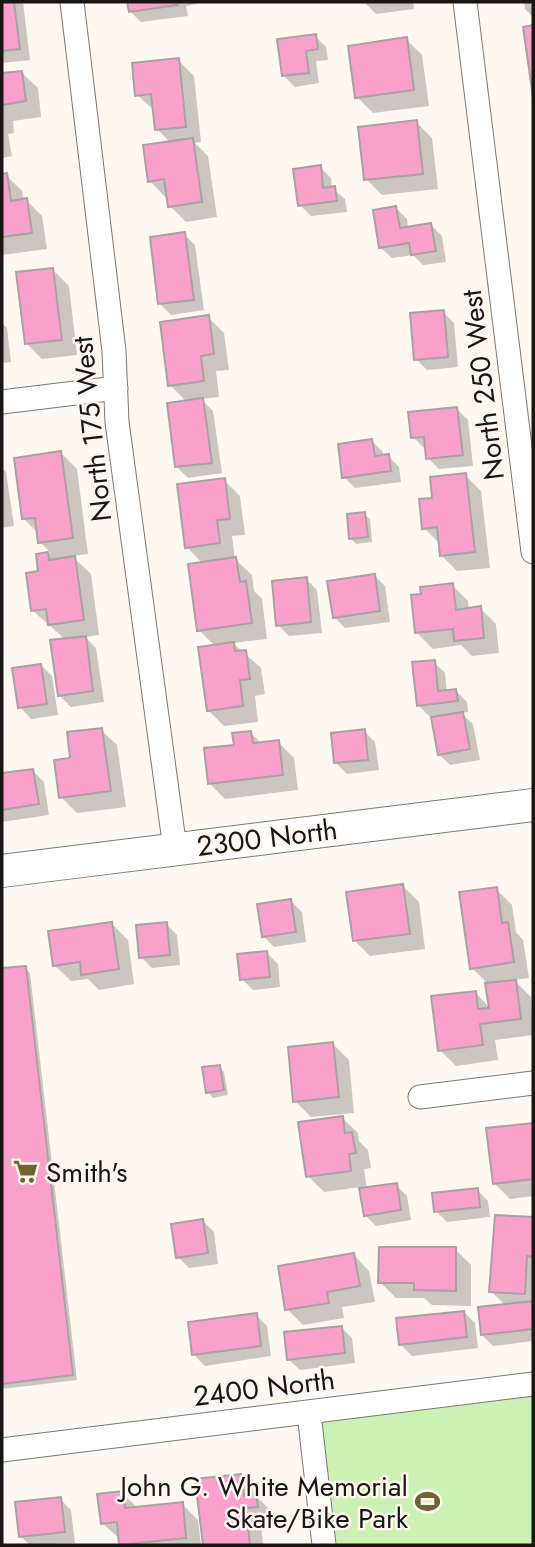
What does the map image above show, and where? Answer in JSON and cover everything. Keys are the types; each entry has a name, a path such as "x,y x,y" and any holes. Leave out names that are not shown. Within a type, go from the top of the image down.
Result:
{"street":[{"name":"North 175 West","path":"72,2 114,351 117,422 175,849"},
{"name":"North 250 West","path":"465,2 523,377 533,552"},
{"path":"2,402 116,388"},
{"name":"2300 North","path":"2,871 533,805"},
{"path":"420,1097 533,1083"},
{"name":"2400 North","path":"2,1450 533,1384"},
{"path":"309,1413 324,1545"}],"green space":[{"path":"533,1395 533,1545 335,1545 320,1421"}],"building":[{"path":"2,2 14,2 20,49 2,51"},
{"path":"127,2 177,2 178,5 129,12"},
{"path":"533,25 533,97 523,27"},
{"path":"316,34 318,49 306,51 309,73 282,76 277,39"},
{"path":"407,37 414,90 355,98 348,46"},
{"path":"179,58 186,127 155,130 151,94 135,96 132,63"},
{"path":"22,71 26,101 2,105 2,73"},
{"path":"417,120 423,174 364,180 358,127"},
{"path":"193,138 202,202 168,207 164,179 148,182 143,145"},
{"path":"321,165 323,188 335,186 337,201 298,206 293,169"},
{"path":"7,173 11,201 27,198 32,233 2,237 2,174"},
{"path":"396,206 400,228 431,223 436,251 411,255 409,243 379,248 373,210"},
{"path":"185,232 194,300 158,304 150,237"},
{"path":"53,268 62,340 25,344 16,272"},
{"path":"444,310 448,357 414,360 410,313"},
{"path":"209,315 214,354 201,356 204,381 168,386 160,322"},
{"path":"203,398 212,463 175,467 167,403"},
{"path":"457,407 463,455 426,459 424,437 411,438 408,412"},
{"path":"372,439 375,456 389,454 391,471 342,478 338,444"},
{"path":"61,451 73,538 38,543 35,518 22,519 14,458"},
{"path":"466,473 475,552 440,556 437,527 422,529 419,499 432,498 430,477"},
{"path":"225,478 230,519 217,520 220,543 185,548 177,484"},
{"path":"365,512 368,537 349,539 347,514"},
{"path":"48,552 49,560 75,556 84,620 48,625 46,609 31,611 26,573 38,571 36,554"},
{"path":"236,557 240,582 246,581 252,623 197,631 188,564"},
{"path":"375,574 380,611 333,618 327,581"},
{"path":"307,577 311,622 276,626 272,581"},
{"path":"453,583 456,610 481,606 484,638 454,641 453,629 415,633 411,595 421,594 420,587"},
{"path":"86,636 93,691 58,696 50,640"},
{"path":"234,642 235,651 246,650 250,679 240,680 243,706 207,711 198,647"},
{"path":"435,660 438,691 456,689 458,701 417,706 412,662"},
{"path":"41,664 47,704 18,708 12,668"},
{"path":"463,712 470,749 438,755 431,717"},
{"path":"102,728 111,791 59,798 54,760 70,758 67,732"},
{"path":"365,729 368,760 334,763 331,733"},
{"path":"251,731 253,743 279,740 283,775 208,784 204,748 234,745 232,733"},
{"path":"33,769 39,804 2,810 2,773"},
{"path":"403,884 410,934 353,941 346,892"},
{"path":"497,887 502,923 508,922 514,962 470,969 459,892"},
{"path":"291,899 296,932 262,937 257,904"},
{"path":"112,922 119,969 81,975 80,962 53,966 48,931"},
{"path":"167,922 170,955 139,958 136,925"},
{"path":"267,951 270,977 240,980 237,954"},
{"name":"Smith's","path":"26,966 73,1375 2,1384 2,968"},
{"path":"516,980 521,1019 480,1024 483,1045 438,1051 431,996 476,991 478,1009 489,1008 485,983"},
{"path":"333,1042 339,1097 293,1102 288,1047"},
{"path":"220,1065 224,1090 206,1093 202,1067"},
{"path":"343,1116 345,1133 352,1132 356,1153 349,1154 351,1171 306,1177 298,1122"},
{"path":"533,1123 533,1179 493,1184 486,1128"},
{"path":"397,1183 401,1210 364,1216 359,1188"},
{"path":"478,1188 480,1207 434,1212 432,1193"},
{"path":"495,1215 533,1217 533,1257 527,1256 525,1294 489,1292"},
{"path":"203,1219 208,1253 176,1258 171,1224"},
{"path":"379,1247 456,1247 456,1291 414,1290 414,1283 378,1283"},
{"path":"354,1253 360,1286 327,1292 329,1303 285,1310 278,1266"},
{"path":"532,1301 533,1329 481,1335 478,1307"},
{"path":"464,1311 467,1337 399,1345 396,1318"},
{"path":"257,1313 261,1346 192,1355 188,1322"},
{"path":"342,1326 345,1353 287,1360 284,1332"},
{"path":"241,1474 244,1496 256,1494 258,1507 246,1508 250,1545 203,1545 195,1479"},
{"path":"123,1491 125,1508 183,1502 186,1538 119,1545 117,1522 101,1524 97,1494"},
{"path":"61,1497 65,1532 19,1537 15,1502"}],"place":[{"name":"Smith's","path":"26,1172"},
{"name":"John G. White Memorial Skate/Bike Park","path":"428,1502"}]}
